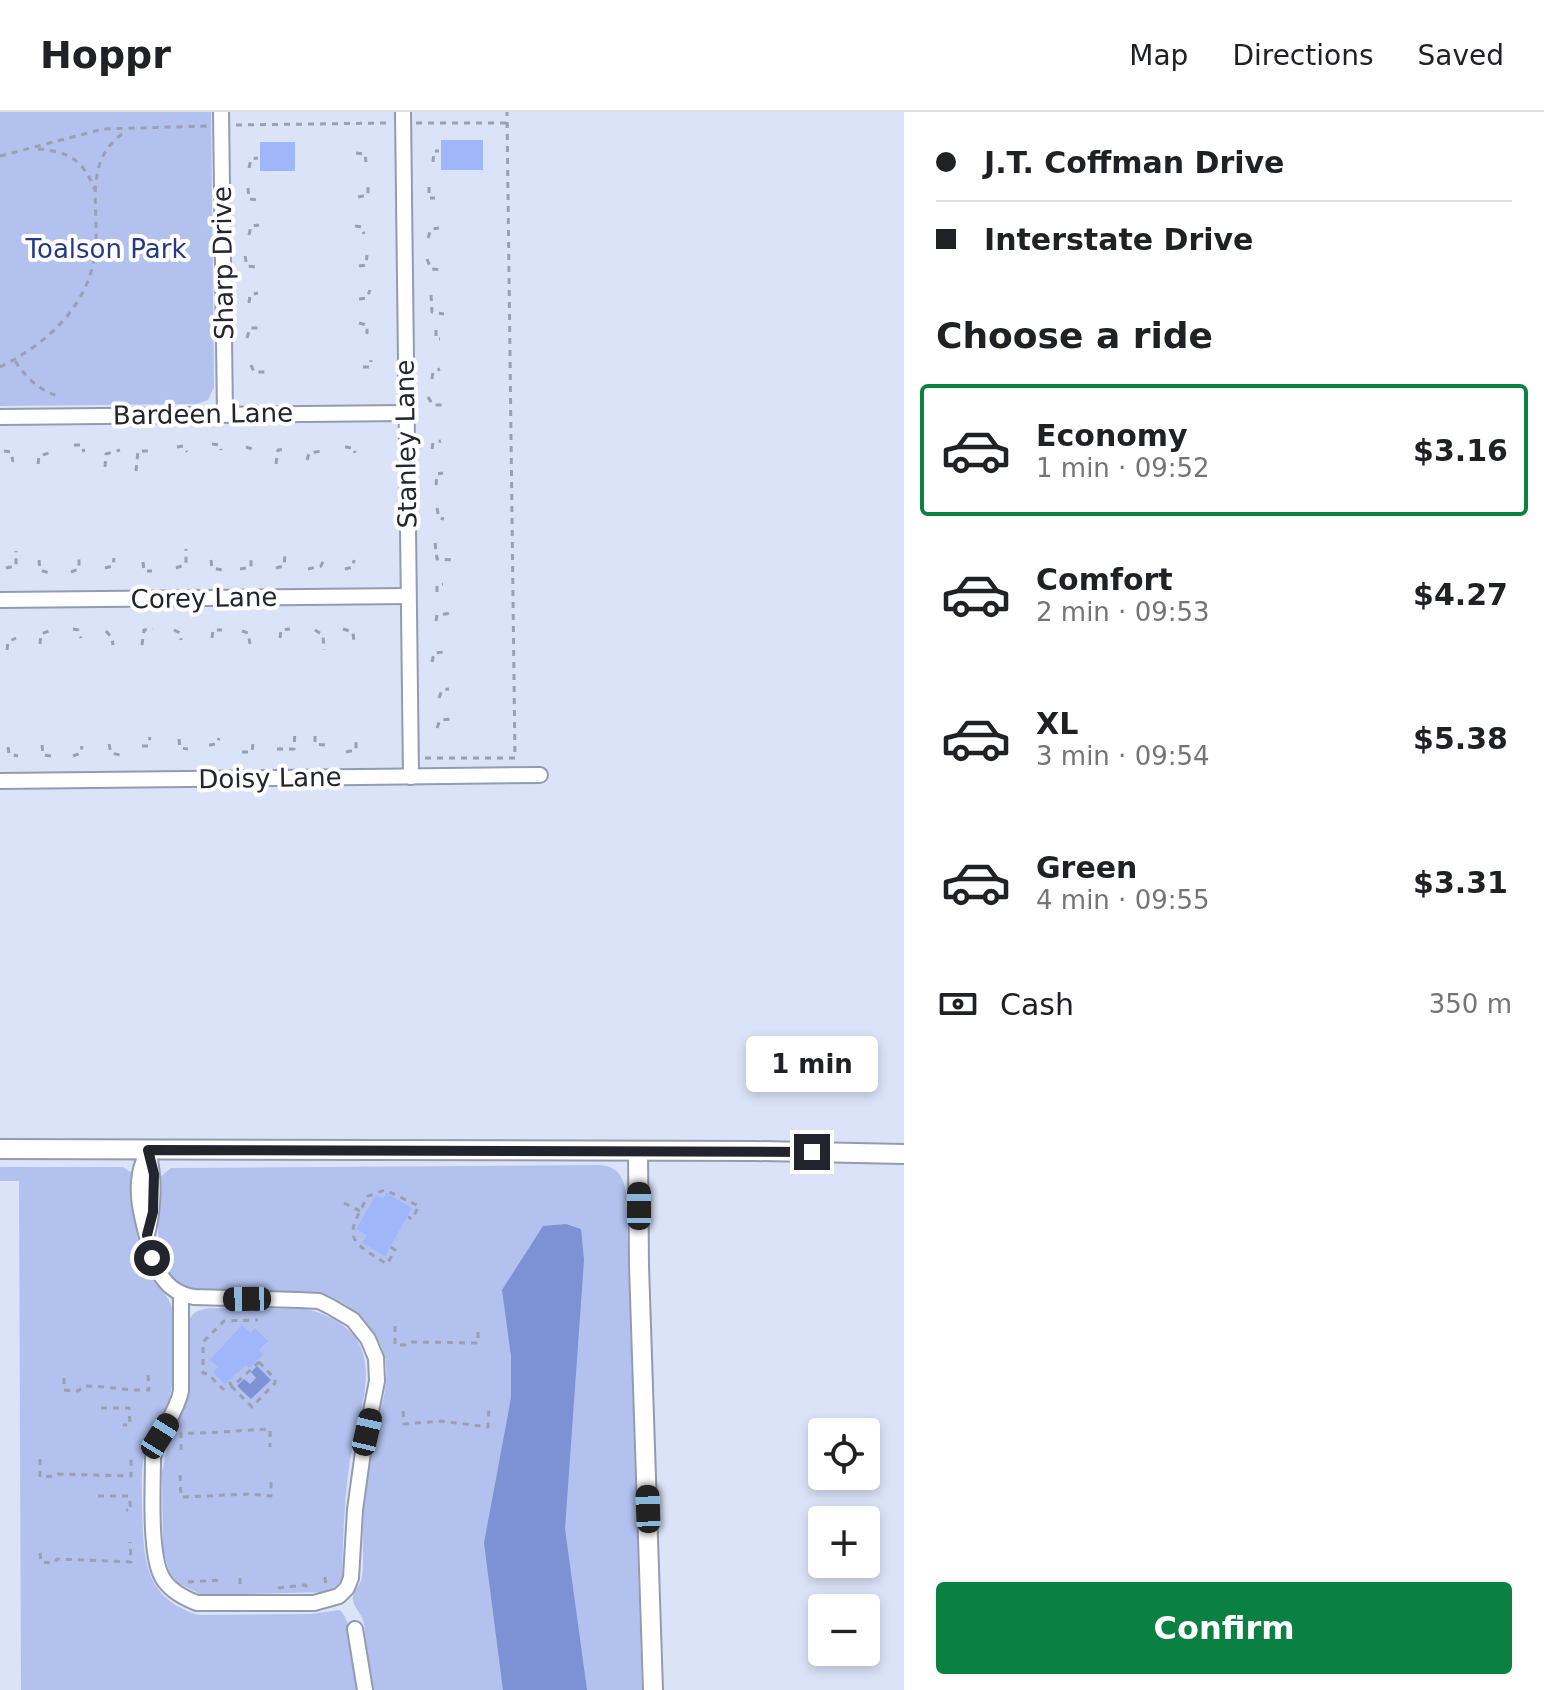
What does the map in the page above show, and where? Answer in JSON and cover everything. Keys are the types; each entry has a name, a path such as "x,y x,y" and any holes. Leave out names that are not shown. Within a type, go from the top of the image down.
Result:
{"main road":[{"path":"0,1149 904,1154"},
{"path":"638,1151 653,1690"}],"street":[{"name":"Sharp Drive","path":"221,112 225,414"},
{"name":"Stanley Lane","path":"404,119 411,777"},
{"name":"Bardeen Lane","path":"0,417 406,413"},
{"name":"Corey Lane","path":"0,600 408,596"},
{"name":"Doisy Lane","path":"0,781 540,775"},
{"path":"148,1150 154,1174 147,1235 157,1271 165,1283 181,1295 319,1301 353,1320 368,1339 376,1358 377,1381 355,1510 351,1578 339,1596 314,1603 197,1603 184,1598 162,1578 155,1539 153,1458 155,1446 179,1404 181,1295"},
{"path":"355,1629 365,1690"}],"path":[{"path":"422,758 515,758 507,112"},
{"path":"233,125 404,119 507,123"},
{"path":"0,156 103,129 210,126"},
{"path":"0,367 42,343 66,317 82,292 94,263 95,192 101,155 109,143 130,129"},
{"path":"34,148 64,153 75,160 89,175 95,192"},
{"path":"433,162 434,151 439,151"},
{"path":"356,153 365,154 366,162"},
{"path":"249,168 251,159 258,158"},
{"path":"358,197 368,195 368,187"},
{"path":"429,187 429,198 435,198"},
{"path":"248,188 249,199 257,200"},
{"path":"249,235 251,226 259,225"},
{"path":"355,226 362,227 364,234"},
{"path":"428,238 431,229 439,228"},
{"path":"359,266 366,265 367,255"},
{"path":"245,256 247,266 258,267"},
{"path":"427,259 431,269 443,270"},
{"path":"359,299 367,298 370,290"},
{"path":"249,303 250,295 258,293"},
{"path":"431,295 432,312 444,314"},
{"path":"359,323 367,325 367,334"},
{"path":"247,338 250,328 259,328"},
{"path":"436,330 436,339 440,339"},
{"path":"14,360 34,384 61,397"},
{"path":"363,367 370,367 371,360"},
{"path":"251,365 254,372 269,372"},
{"path":"432,379 433,372 440,369"},
{"path":"428,397 433,405 445,405"},
{"path":"432,449 433,443 441,441"},
{"path":"212,444 220,445 221,450"},
{"path":"74,445 82,445 84,452"},
{"path":"177,447 183,446 187,452"},
{"path":"246,447 255,450"},
{"path":"345,447 354,448 355,453"},
{"path":"276,464 278,450 286,449"},
{"path":"105,467 106,454 120,450"},
{"path":"4,451 11,452 13,462"},
{"path":"136,471 138,451 150,451"},
{"path":"307,460 309,453 322,451"},
{"path":"38,464 39,456 49,453"},
{"path":"436,485 437,474 443,473"},
{"path":"437,508 439,518 444,519"},
{"path":"435,543 437,559 453,560"},
{"path":"176,568 185,567 186,549"},
{"path":"6,568 16,566 16,551"},
{"path":"276,568 284,566 285,555"},
{"path":"71,572 79,569 79,558"},
{"path":"105,568 113,566 114,558"},
{"path":"308,569 321,566 324,559"},
{"path":"39,560 40,570 49,573"},
{"path":"211,560 212,568 222,570"},
{"path":"240,569 251,567 251,560"},
{"path":"345,569 353,567 354,560"},
{"path":"143,562 144,571 152,571"},
{"path":"437,592 437,585 443,584"},
{"path":"436,621 437,615 452,613"},
{"path":"73,629 80,633 81,638"},
{"path":"142,645 144,630 153,629"},
{"path":"280,638 281,630 290,629"},
{"path":"343,629 353,632 354,643"},
{"path":"174,630 180,633 181,640"},
{"path":"212,638 213,630 222,630"},
{"path":"315,630 323,635 324,650"},
{"path":"40,644 41,634 49,631"},
{"path":"106,631 113,645"},
{"path":"242,631 248,633 250,644"},
{"path":"7,650 8,642 16,638"},
{"path":"432,662 434,653 444,652"},
{"path":"439,698 442,690 449,689"},
{"path":"437,728 440,720 453,719"},
{"path":"277,749 294,749 295,730"},
{"path":"315,736 315,744 325,745"},
{"path":"142,746 148,746 150,737"},
{"path":"209,745 217,744 219,738"},
{"path":"179,739 180,748 188,749"},
{"path":"346,752 356,750 356,742"},
{"path":"242,752 252,752 253,743"},
{"path":"109,744 111,753 120,755"},
{"path":"42,745 43,755 51,756"},
{"path":"73,756 81,753 82,746"},
{"path":"8,747 9,754 18,756"},
{"path":"391,1247 395,1250 387,1264 358,1245 352,1236 352,1226 368,1196 385,1190 419,1206 412,1219 408,1217"},
{"path":"344,1203 360,1211"},
{"path":"232,1387 246,1370 261,1360 275,1379 275,1383 252,1407 232,1387 230,1383 223,1389 203,1373 203,1342 224,1321 258,1320"},
{"path":"395,1326 395,1345 412,1342 478,1343 478,1330"},
{"path":"64,1378 64,1390 78,1391 84,1386 149,1390 148,1375 143,1375"},
{"path":"403,1411 404,1424 441,1421 488,1427 489,1405"},
{"path":"101,1408 129,1408 130,1425 123,1425"},
{"path":"181,1450 181,1433 270,1429 270,1447"},
{"path":"40,1459 40,1477 58,1474 131,1476 131,1458"},
{"path":"180,1475 181,1497 271,1496 271,1478"},
{"path":"98,1496 129,1496 131,1510 126,1510"},
{"path":"40,1553 41,1562 54,1563 57,1559 131,1562 130,1542"},
{"path":"183,1574 183,1582 220,1580"}],"green space":[{"name":"Toalson Park","path":"0,112 211,112 214,387 208,400 197,404 0,406"},
{"path":"600,1165 619,1173 626,1192 642,1690 371,1690 364,1624 353,1600 362,1575 368,1468 385,1388 386,1364 381,1346 359,1315 326,1296 281,1291 208,1293 187,1287 171,1276 161,1256 158,1225 160,1177 171,1168"},
{"path":"0,1167 123,1167 133,1174 136,1230 143,1263 173,1310 172,1386 147,1446 142,1476 146,1559 156,1587 180,1608 199,1615 311,1614 340,1610 352,1637 357,1690 21,1690 19,1181 0,1181"},
{"path":"210,1308 307,1309 335,1320 353,1335 363,1353 366,1373 364,1395 347,1481 342,1577 329,1592 202,1595 178,1583 170,1574 163,1550 162,1472 169,1439 187,1402 189,1321 195,1312"}],"shaded area":[{"path":"566,1224 581,1229 584,1260 565,1529 587,1690 503,1690 484,1543 511,1398 511,1356 502,1290 543,1226"},
{"path":"257,1366 271,1380 251,1399 237,1386 244,1379 250,1384 256,1378 251,1372"}],"building":[{"path":"441,140 483,140 483,170 441,170"},
{"path":"260,142 295,142 295,171 260,171"},
{"path":"386,1193 412,1208 385,1256 362,1243 367,1235 356,1229 376,1195 383,1199"},
{"path":"242,1325 251,1333 255,1328 268,1341 259,1350 263,1354 250,1368 246,1365 225,1384 213,1372 218,1367 210,1360"}],"route":[{"path":"152,1258 147,1235 153,1212 154,1174 148,1150 812,1152"}]}
